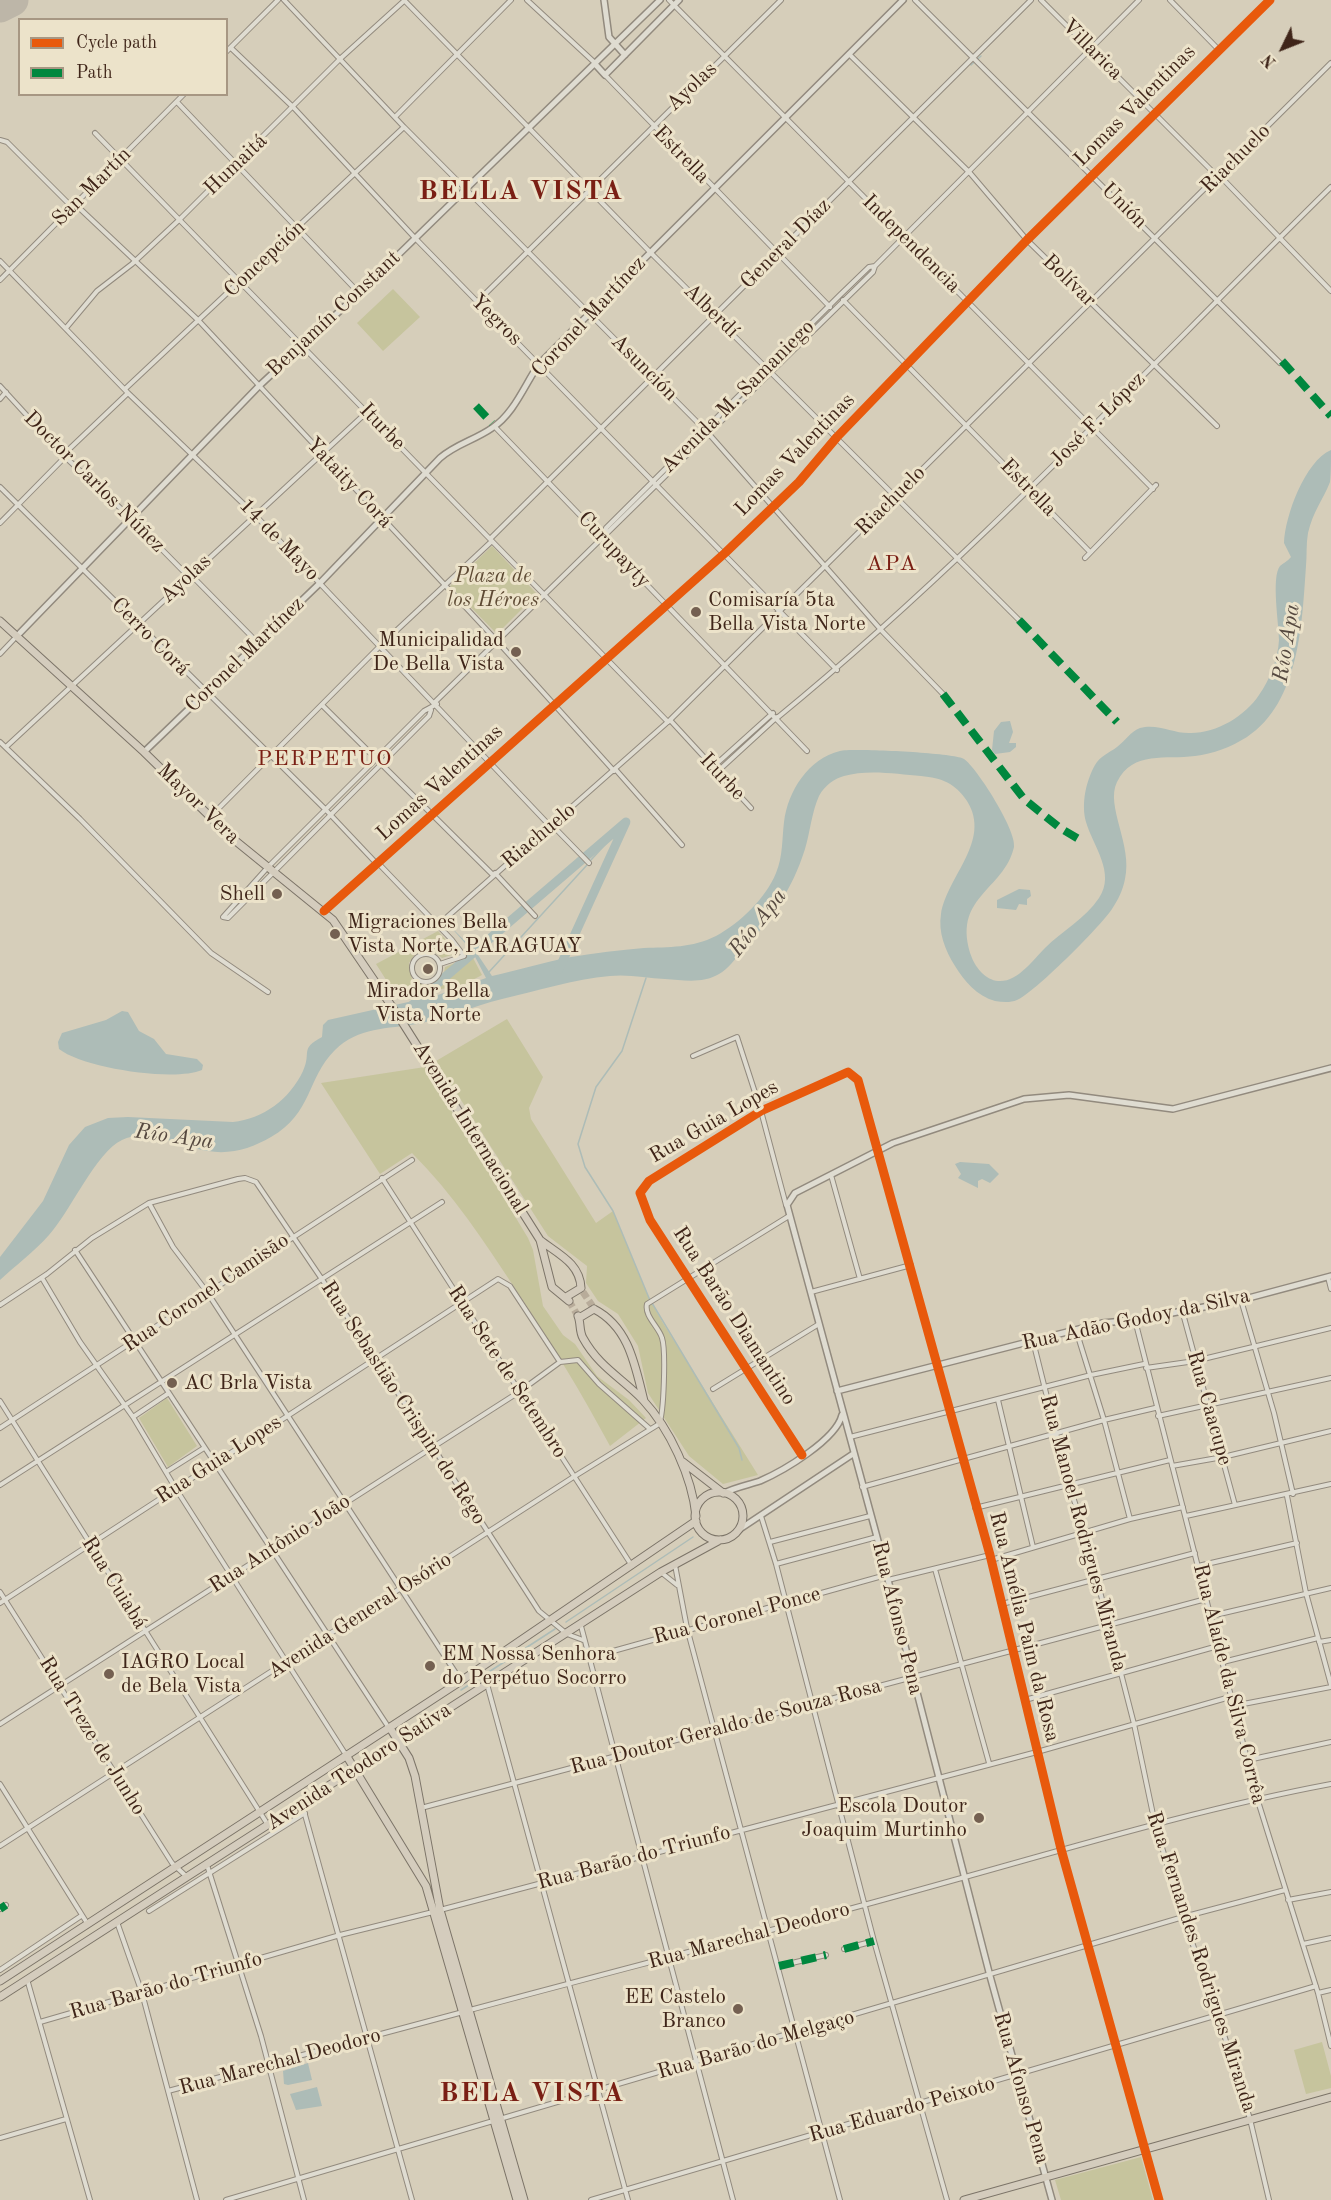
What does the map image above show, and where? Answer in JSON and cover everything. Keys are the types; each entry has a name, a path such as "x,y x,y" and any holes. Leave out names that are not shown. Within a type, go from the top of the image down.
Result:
{"main road":[{"name":"Mayor Vera","path":"0,621 144,752 210,817 324,911 351,943 386,996"},
{"name":"Avenida Internacional","path":"386,996 540,1240 552,1287 567,1299 582,1290 580,1277 574,1265 540,1240"},
{"path":"644,1401 632,1352 611,1319 593,1308 579,1317 584,1339 605,1369 644,1401 683,1462 696,1519 708,1537 720,1540 731,1537 740,1529 742,1510 736,1499 723,1493 683,1462"},
{"path":"696,1519 704,1498 723,1493"},
{"name":"Avenida Teodoro Sativa","path":"0,1981 552,1621 633,1566 696,1519"},
{"name":"Avenida Teodoro Sativa","path":"0,1997 188,1877 208,1869 268,1825 581,1626 661,1572 720,1540"},
{"path":"390,1728 412,1767 437,1910 498,2121 517,2200"},
{"path":"346,1755 422,1878 437,1910"},
{"path":"964,2200 1331,2097"},
{"path":"498,2121 524,2200"}],"street":[{"path":"228,50 278,0"},
{"name":"Asunción","path":"284,0 404,127 709,434 827,565 882,631 943,694"},
{"name":"Humaitá","path":"66,328 97,291 135,261 179,220 294,108 341,58 405,0"},
{"name":"Alberdí","path":"405,0 650,252 768,367 1019,620"},
{"path":"395,117 511,0"},
{"name":"Estrella","path":"528,0 595,64 834,311"},
{"path":"604,0 609,37 625,55"},
{"name":"Benjamín Constant","path":"16,637 259,386 359,293 660,0"},
{"name":"Independencia","path":"669,0 1028,363 1155,487 1085,558"},
{"path":"605,75 679,0"},
{"name":"Ayolas","path":"477,302 652,125 781,0"},
{"name":"Coronel Martínez","path":"144,752 320,583 425,472 452,448 495,427 522,393 539,364 903,0"},
{"name":"Unión","path":"915,0 1219,299 1280,363"},
{"name":"General Díaz","path":"210,817 323,706 381,645 491,540 652,376 851,183 1031,0"},
{"name":"Villarica","path":"1041,0 1331,291"},
{"name":"Avenida M. Samaniego","path":"271,869 429,716 436,703 544,594 603,536 610,532 873,272 875,266 1139,0"},
{"path":"1170,0 1218,49"},
{"name":"Lomas Valentinas","path":"324,911 725,554 800,482 837,437 967,301 1154,112 1270,0"},
{"name":"Yegros","path":"231,48 294,108 415,238 837,669"},
{"name":"Bolívar","path":"849,54 914,120 970,172 1027,240 1217,426"},
{"name":"Riachuelo","path":"441,922 669,721 1331,63"},
{"name":"San Martín","path":"0,280 182,96"},
{"path":"177,102 359,293"},
{"name":"Concepción","path":"0,523 126,391 404,127"},
{"name":"Iturbe","path":"95,133 669,721 751,808"},
{"name":"Yataity Corá","path":"0,140 7,142 199,321 497,641 682,845"},
{"name":"José F. López","path":"717,772 777,718 882,631 959,558 1331,187"},
{"name":"14 de Mayo","path":"0,261 126,391 255,514 589,863"},
{"name":"Avenida M. Samaniego","path":"603,536 606,528 868,267 875,266"},
{"name":"Estrella","path":"839,296 1090,552"},
{"name":"Doctor Carlos Núñez","path":"0,386 64,456 131,518 257,642"},
{"path":"0,399 6,392"},
{"name":"Ayolas","path":"6,747 367,411"},
{"name":"Curupayty","path":"495,427 603,536 666,606 773,713 807,751"},
{"name":"Cerro Corá","path":"0,487 378,863 441,922 464,956 440,964"},
{"path":"0,654 16,637"},
{"path":"323,706 535,916"},
{"name":"Avenida M. Samaniego","path":"271,869 424,711 431,710"},
{"path":"713,767 773,713"},
{"path":"0,742 210,953 268,992"},
{"path":"271,869 228,918 223,918 271,869"},
{"name":"Cerro Corá","path":"430,954 440,964 437,977 430,982 417,979 412,971 414,962 420,955 430,954"},
{"name":"Rua Afonso Pena","path":"693,1056 737,1037 761,1111 861,1487 877,1537 937,1778 1052,2200"},
{"path":"787,1205 795,1193 878,1149 1024,1099 1069,1095 1173,1109 1331,1068"},
{"name":"Rua Guia Lopes","path":"640,1193 649,1181 761,1111 844,1072"},
{"name":"Rua Amélia Paim da Rosa","path":"844,1072 852,1073 858,1080 878,1149 1002,1604 1060,1849 1159,2200"},
{"name":"Rua Coronel Camisão","path":"0,1428 293,1235 412,1160"},
{"path":"831,1174 860,1279"},
{"name":"Rua Sete de Setembro","path":"382,1178 633,1566"},
{"name":"Rua Sebastião Crispim do Rêgo","path":"148,1203 238,1179 256,1182 434,1446 539,1611 567,1634"},
{"name":"Rua Barão Diamantino","path":"640,1193 650,1220 802,1455"},
{"path":"0,1485 442,1202"},
{"path":"0,1305 42,1278 75,1250 148,1203 173,1246 207,1292 461,1681"},
{"path":"659,1424 663,1402 663,1345 658,1328 646,1311 648,1303 690,1280 789,1216"},
{"path":"75,1250 390,1728"},
{"path":"810,1292 910,1265"},
{"path":"1329,1276 1331,1289"},
{"name":"Rua Adão Godoy da Silva","path":"837,1391 1076,1329 1241,1300 1329,1276"},
{"path":"42,1278 75,1334 125,1404 176,1489 346,1755"},
{"name":"Rua Guia Lopes","path":"0,1603 498,1279 510,1286 560,1362"},
{"path":"1241,1300 1281,1442 1293,1494"},
{"name":"Rua Caacupe","path":"1182,1310 1235,1505"},
{"name":"Rua Alaíde da Silva Corrêa","path":"1135,1320 1155,1408 1186,1516 1257,1798 1316,1986 1331,2046"},
{"path":"713,1389 819,1324"},
{"path":"849,1437 1091,1375 1195,1361 1331,1328"},
{"path":"1076,1329 1104,1420 1130,1519"},
{"name":"Rua Manoel Rodrigues Miranda","path":"1033,1341 1069,1485 1085,1533 1134,1724"},
{"path":"560,1362 578,1360 599,1384 650,1429"},
{"name":"Rua Antônio João","path":"0,1724 519,1392 560,1362"},
{"path":"1158,1416 1331,1378"},
{"path":"133,1417 169,1393"},
{"path":"998,1400 1033,1547"},
{"name":"Rua Cuiabá","path":"0,1401 268,1825"},
{"path":"861,1487 1155,1408"},
{"path":"723,1493 761,1480 832,1435 843,1413"},
{"name":"Avenida General Osório","path":"0,1846 659,1424"},
{"path":"1172,1466 1223,1457 1331,1431"},
{"name":"Rua Guia Lopes","path":"166,1472 204,1448"},
{"path":"740,1529 853,1454"},
{"path":"975,1508 1170,1460"},
{"path":"1186,1516 1287,1496 1331,1484"},
{"path":"1233,1706 1331,1686 1306,1593 1287,1496"},
{"name":"Rua Coronel Ponce","path":"588,1658 687,1628 887,1578 990,1558 1130,1519 1183,1507"},
{"path":"761,1516 776,1564 840,1803 874,1941 946,2200"},
{"path":"770,1542 870,1516"},
{"path":"776,1564 877,1537"},
{"path":"1198,1566 1297,1544"},
{"path":"1002,1604 1195,1553"},
{"path":"675,1564 677,1586 687,1628 743,1829 840,2200"},
{"path":"935,1569 989,1763"},
{"path":"661,1572 677,1586"},
{"path":"1211,1616 1331,1588"},
{"name":"Rua Treze de Junho","path":"0,1592 176,1867 188,1877"},
{"name":"Rua Doutor Geraldo de Souza Rosa","path":"420,1808 1108,1627 1206,1599"},
{"path":"581,1626 733,2200"},
{"path":"567,1634 583,1640"},
{"path":"1223,1662 1319,1640 1331,1640"},
{"path":"1025,1700 1218,1646"},
{"path":"487,1684 628,2200"},
{"name":"Rua Barão do Triunfo","path":"40,2022 340,1935 1037,1752 1230,1697"},
{"name":"Rua Fernandes Rodrigues Miranda","path":"1134,1724 1155,1824 1182,1917 1218,2015 1250,2119 1269,2200"},
{"path":"1248,1760 1331,1742"},
{"path":"0,1784 87,1924"},
{"name":"Rua Marechal Deodoro","path":"168,2091 866,1905 1060,1849 1257,1798 1331,1784"},
{"path":"302,1803 412,2200"},
{"path":"149,1911 208,1869 305,1813"},
{"path":"208,1869 239,1965 304,2200"},
{"name":"Rua Barão do Melgaço","path":"226,2200 1087,1948 1182,1917 1285,1890"},
{"path":"1288,1900 1331,1892"},
{"path":"0,1909 6,1905"},
{"path":"0,1970 81,1916"},
{"path":"117,1922 142,1993 197,2200"},
{"path":"1303,1944 1331,1938"},
{"path":"844,1949 874,1941"},
{"path":"779,1966 826,1954"},
{"path":"27,1979 90,2200"},
{"name":"Rua Eduardo Peixoto","path":"591,2200 723,2163 1316,1986"},
{"path":"1318,1993 1331,1990"},
{"path":"0,2138 66,2119"}],"green space":[{"path":"393,289 420,317 383,351 357,323"},
{"name":"Plaza de los Héroes","path":"492,546 537,594 497,634 450,586"},
{"path":"438,931 458,953 442,958 432,950 415,954 409,963 412,979 423,985 433,984 441,978 445,967 472,956 482,975 463,985 420,993 415,997 397,997 376,964"},
{"path":"507,1019 543,1077 529,1108 531,1119 596,1223 613,1211 649,1298 758,1475 723,1484 689,1456 648,1393 638,1346 618,1314 598,1301 586,1283 587,1266 548,1236 436,1061"},
{"path":"425,1067 528,1238 533,1250 543,1306 563,1335 575,1344 597,1376 629,1400 646,1418 610,1446 541,1328 454,1201 412,1153 380,1174 321,1083"},
{"path":"167,1398 197,1446 168,1467 139,1418"},
{"path":"1322,2042 1331,2076 1331,2088 1306,2094 1294,2050"},
{"path":"1141,2157 1153,2200 1061,2200 1055,2180"}],"water":[{"path":"1331,450 1330,482 1308,533 1303,611 1295,659 1278,703 1265,722 1247,737 1228,747 1202,755 1151,758 1132,765 1124,772 1114,792 1126,866 1120,895 1095,930 1037,986 1017,1000 995,1001 982,996 959,972 943,941 941,914 951,886 966,858 974,830 973,816 967,801 947,782 929,777 872,772 844,776 830,783 819,796 800,864 780,904 753,939 719,974 692,981 624,975 583,980 502,999 417,1024 374,1030 353,1037 335,1050 326,1061 295,1117 285,1128 256,1144 241,1150 217,1152 154,1137 132,1137 122,1140 112,1147 93,1169 49,1235 0,1280 0,1257 43,1201 69,1145 85,1127 108,1118 128,1117 233,1122 265,1112 291,1090 303,1071 308,1048 322,1037 323,1025 328,1020 435,996 486,978 472,951 448,924 476,952 492,976 580,956 689,945 707,940 725,931 751,909 772,882 780,861 786,810 801,778 818,761 840,751 904,752 957,757 964,759 978,774 1003,814 1014,847 1000,874 973,908 968,921 967,938 974,962 986,976 994,980 1005,981 1018,975 1087,912 1104,889 1102,860 1089,831 1084,808 1087,785 1097,762 1140,728 1153,727 1191,733 1220,727 1246,710 1267,683 1273,669 1279,640 1276,601 1277,572 1280,566 1291,557 1284,543 1288,519 1305,477 1313,465"},
{"path":"1010,721 1013,732 1009,743 1016,743 1016,747 1010,752 995,754 992,750 994,731 1001,722"},
{"path":"1019,889 1030,890 1031,896 1027,899 1027,905 1019,904 1016,910 997,908 997,900"},
{"path":"122,1011 128,1012 139,1031 154,1039 166,1054 197,1059 203,1065 202,1070 171,1074 129,1071 88,1062 59,1049 58,1042 62,1033 106,1020"},
{"path":"960,1162 989,1164 999,1174 990,1183 982,1179 978,1181 978,1188 958,1178 961,1174 955,1164"},
{"path":"308,2063 312,2080 284,2084 283,2071"},
{"path":"317,2087 322,2106 296,2110 290,2094"}],"waterway":[{"path":"971,65 981,56"},
{"path":"776,259 785,250"},
{"name":"Río Apa","path":"590,861 626,822"},
{"name":"Río Apa","path":"410,1007 626,822 559,969"},
{"path":"489,972 587,865"},
{"path":"646,978 622,1051 596,1087 578,1144 585,1167 613,1211 649,1298 739,1448 742,1460"},
{"path":"566,1622 693,1537"},
{"path":"461,1690 555,1629"}],"runway":[{"path":"0,6 12,0"}],"tunnel":[{"path":"583,1292 593,1307"},
{"path":"569,1301 578,1316"}],"marked path":[{"path":"1282,361 1331,416"},
{"path":"476,406 492,423"},
{"path":"1019,620 1117,722"},
{"path":"943,694 1024,799 1060,828 1082,841"},
{"path":"0,1909 6,1905"},
{"path":"844,1949 874,1941"},
{"path":"779,1966 826,1955"}],"cycle path":[{"path":"324,911 725,553 799,482 837,437 1027,240 1270,0"},
{"path":"802,1455 650,1220 640,1193 649,1181 761,1111 848,1072 858,1080 990,1555 1061,1849 1159,2200"}],"place":[{"name":"Comisaría 5ta Bella Vista Norte","path":"696,612"},
{"name":"Municipalidad De Bella Vista","path":"516,652"},
{"name":"Shell","path":"277,894"},
{"name":"Migraciones Bella Vista Norte, PARAGUAY","path":"335,934"},
{"name":"Mirador Bella Vista Norte","path":"428,969"},
{"name":"AC Brla Vista","path":"172,1383"},
{"name":"EM Nossa Senhora do Perpétuo Socorro","path":"430,1666"},
{"name":"IAGRO Local de Bela Vista","path":"109,1674"},
{"name":"Escola Doutor Joaquim Murtinho","path":"979,1818"},
{"name":"EE Castelo Branco","path":"738,2009"}],"district":[{"name":"BELLA VISTA","path":"521,192"},
{"name":"APA","path":"892,564"},
{"name":"PERPETUO","path":"325,759"},
{"name":"BELA VISTA","path":"532,2094"}]}
